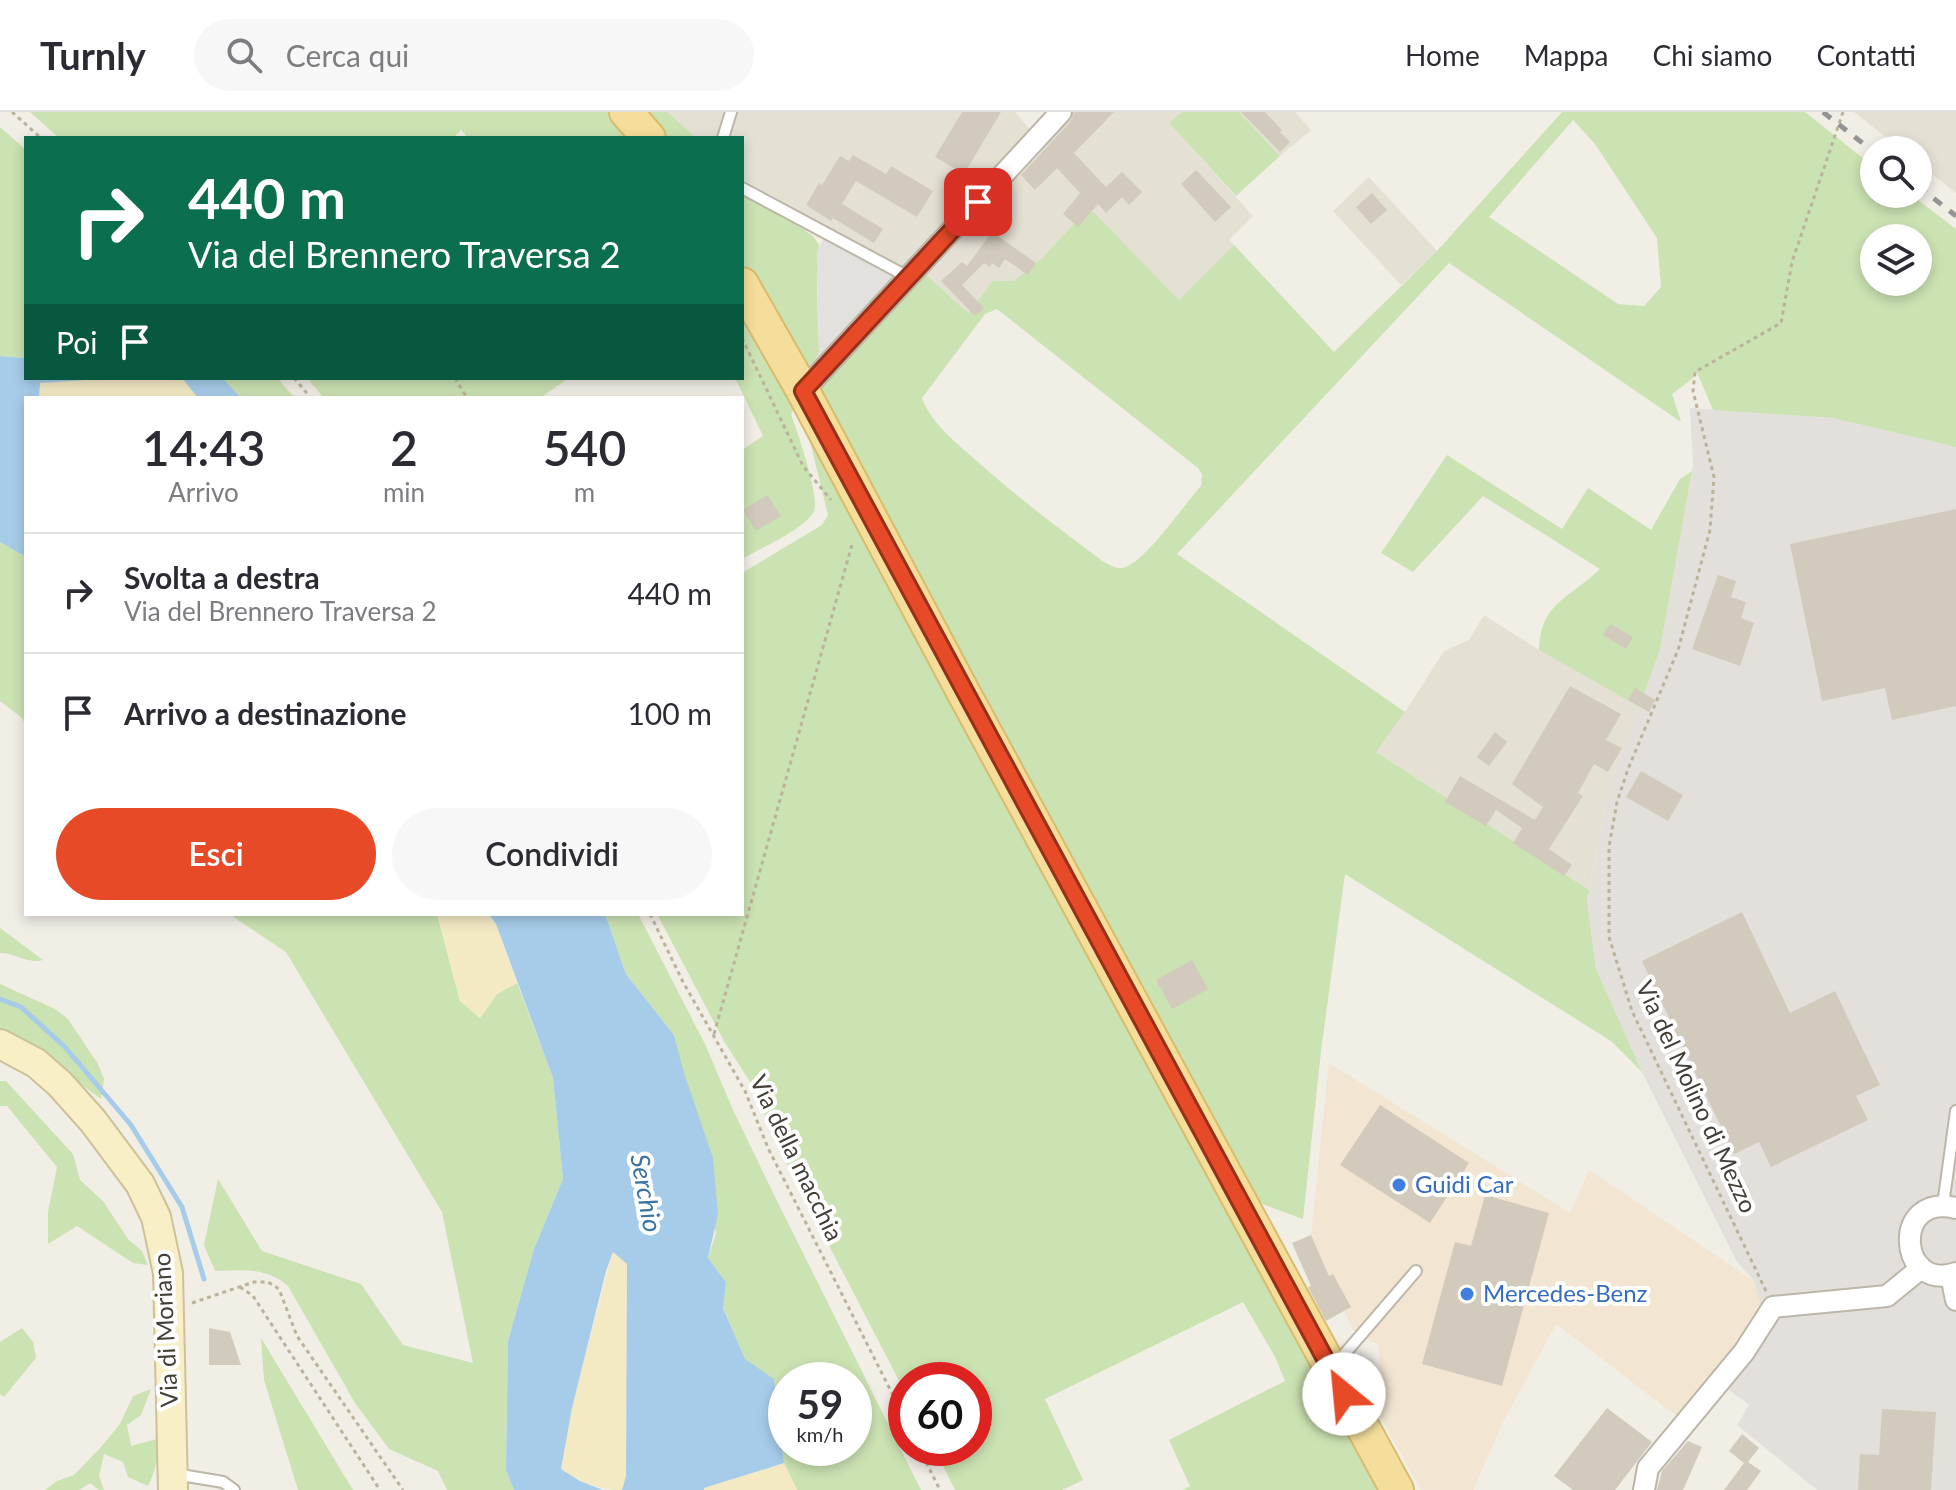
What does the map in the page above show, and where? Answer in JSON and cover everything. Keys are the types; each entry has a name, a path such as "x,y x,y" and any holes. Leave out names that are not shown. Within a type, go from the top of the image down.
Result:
{"main road":[{"path":"626,112 647,136"},
{"path":"744,288 803,391 1397,1490"},
{"name":"Via di Moriano","path":"0,1044 36,1063 60,1084 93,1121 140,1184 156,1217 168,1273 173,1482"}],"street":[{"path":"803,391 1061,112"},
{"path":"1949,1206 1921,1214 1913,1223 1909,1235 1913,1259 1921,1268 1930,1273 1954,1274 1956,1300"},
{"path":"1644,1490 1648,1468 1744,1352 1773,1307 1887,1296 1921,1268"}],"lane":[{"path":"724,136 731,112"},
{"path":"744,189 908,277"},
{"path":"1949,1206 1956,1111"},
{"path":"1331,1370 1416,1271"},
{"path":"173,1482 223,1482 234,1490"}],"path":[{"path":"12,112 39,136"},
{"name":"Via del Molino di Mezzo","path":"1773,1307 1632,1011 1609,937 1609,847 1624,780 1678,650 1710,530 1714,477 1693,391 1695,372 1781,323 1792,262 1843,112"},
{"path":"296,380 309,396"},
{"path":"713,1034 855,533"},
{"name":"Via della macchia","path":"651,916 683,982 745,1091 768,1148 888,1385"},
{"path":"170,1311 254,1282 268,1282 279,1289 297,1336 403,1490"},
{"path":"240,1287 253,1296 380,1490"},
{"path":"928,1466 940,1490"}],"shaded area":[{"path":"668,112 1015,112 1033,133 905,271 744,180 744,136 694,136"},
{"path":"1072,112 1182,112 1170,124 1253,216 1229,240 1234,245 1179,300 1089,207 1043,257 1014,281 993,281 967,314 923,272"},
{"path":"1239,112 1295,112 1311,130 1280,156"},
{"path":"1854,112 1956,112 1956,193 1932,174 1932,136 1884,136"},
{"path":"1369,177 1437,251 1401,285 1333,211"},
{"path":"829,228 905,271 816,360 819,352 817,252"},
{"path":"1690,408 1833,418 1956,447 1956,1490 1817,1490 1737,1425 1749,1405 1715,1379 1764,1318 1754,1281 1736,1260 1642,1072 1596,969 1587,901 1609,788 1660,650 1693,466"},
{"path":"1484,615 1639,707 1609,788 1589,890 1376,752 1444,651 1469,640"},
{"path":"1329,1063 1570,1213 1589,1170 1754,1281 1764,1318 1682,1420 1556,1324 1503,1422 1473,1490 1421,1490 1372,1401 1381,1375 1378,1345 1353,1330 1311,1235"}],"green space":[{"path":"30,112 612,112 630,136 466,136 461,130 455,136 57,136"},
{"path":"642,112 668,112 694,136 660,136"},
{"path":"1182,112 1239,112 1280,156 1236,196 1169,123"},
{"path":"1562,112 1805,112 1860,156 1860,208 1928,208 1956,229 1956,447 1833,418 1713,410 1697,372 1672,394 1681,422 1449,263 1177,554 1405,712 1376,752 1589,890 1587,901 1596,969 1642,1072 1611,1041 1345,874 1321,1051 1303,1219 1254,1201 818,389 923,272 968,313 993,281 1014,281 1043,257 1089,207 1179,300 1234,245 1334,352 1437,251","holes":["1573,120 1595,144 1657,238 1661,287 1644,306 1618,304 1489,217","997,309 1202,474 1201,486 1156,541 1128,566 1119,568 1104,562 1040,514 954,441 926,408 922,398 985,314"]},
{"path":"0,127 24,148 24,358 0,356"},
{"path":"744,193 813,236 819,245 819,352 809,366 803,365 744,266"},
{"path":"744,311 795,407 791,414 807,464 815,504 810,518 782,538 744,558 744,449 763,436 736,380 744,380"},
{"path":"225,380 279,380 293,396 239,396"},
{"path":"309,380 566,380 543,396 322,396"},
{"path":"804,417 1383,1490 1183,1490 1190,1486 1169,1440 1285,1381 1275,1357 1243,1302 1045,1399 1083,1480 1062,1490 955,1490 943,1466 992,1466 992,1362 889,1362 780,1151 751,1083 725,1043 658,916 744,916 744,572 822,525 828,515"},
{"path":"1447,455 1562,529 1588,488 1651,530 1680,479 1692,471 1660,650 1639,707 1539,650 1545,621 1551,611 1600,569 1483,496 1413,572 1381,553"},
{"path":"0,542 24,556 24,722 0,701"},
{"path":"232,916 438,916 460,1001 480,1018 497,994 517,983 553,1078 563,1179 534,1249 508,1341 506,1470 514,1490 447,1490 438,1471 389,1449 355,1403 288,1286 263,1273 215,1271 204,1245 218,1179 262,1251 361,1284 403,1345 473,1363 442,1212 286,952"},
{"path":"606,916 639,916 705,1044 733,1110 857,1362 768,1362 768,1375 745,1360 723,1307 726,1282 708,1258 716,1233 674,1035 626,974"},
{"path":"0,928 43,960 32,961 0,953"},
{"path":"0,984 55,1009 68,1019 98,1064 104,1079 101,1099 70,1076 0,1037"},
{"path":"0,1081 6,1081 73,1154 80,1180 103,1201 128,1239 142,1251 148,1265 133,1263 77,1226 48,1244 48,1212 57,1167 7,1106 0,1106"},
{"path":"22,1328 33,1342 36,1358 4,1397 0,1394 0,1342"},
{"path":"261,1338 353,1490 298,1490 264,1380"},
{"path":"151,1389 141,1415 127,1425 131,1446 164,1437 148,1486 128,1477 123,1462 104,1454 99,1476 104,1490 90,1483 79,1490 45,1490 57,1481 74,1475 120,1424 133,1396"},
{"path":"872,1392 888,1424 888,1466 909,1466 921,1490 797,1490 785,1466 872,1466"}],"sand":[{"path":"184,380 196,396 39,396 40,383"},
{"path":"438,916 490,916 517,983 497,994 480,1018 460,1001"},
{"path":"613,1251 627,1263 626,1476 622,1490 590,1484 561,1469 572,1408"},
{"path":"774,1466 785,1466 797,1490 704,1490"}],"water":[{"path":"0,356 24,358 24,380 87,380 40,383 39,396 24,396 24,556 0,542"},
{"path":"184,380 225,380 239,396 196,396"},
{"name":"Serchio","path":"490,916 606,916 626,974 674,1035 713,1158 718,1214 708,1258 726,1282 723,1308 745,1359 768,1375 768,1466 774,1466 704,1490 622,1490 626,1476 627,1264 613,1252 572,1408 561,1469 603,1490 514,1490 506,1470 508,1341 534,1249 563,1179 553,1078"}],"building":[{"path":"962,112 1001,112 964,174 935,157"},
{"path":"1074,112 1114,112 1074,153 1106,187 1122,172 1142,192 1129,205 1122,197 1106,213 1098,204 1078,227 1063,214 1080,193 1057,168 1035,190 1021,175 1071,121"},
{"path":"1241,112 1265,112 1290,142 1280,152"},
{"path":"853,155 886,174 891,166 933,191 917,217 856,181 842,204 883,229 874,243 806,205 840,156 849,161"},
{"path":"1196,170 1231,207 1215,222 1181,184"},
{"path":"1372,193 1387,210 1371,224 1356,207"},
{"path":"992,232 1036,263 1028,275 1005,259 999,268 992,263 990,267 984,263 962,285 984,308 975,316 941,281 962,262 967,266"},
{"path":"767,495 781,516 756,531 744,509"},
{"path":"1956,509 1956,706 1892,720 1885,688 1822,701 1790,544"},
{"path":"1718,575 1736,581 1731,597 1746,602 1741,618 1754,623 1740,666 1692,649"},
{"path":"1610,624 1633,637 1626,649 1603,635"},
{"path":"1570,686 1621,714 1606,740 1622,748 1608,772 1594,764 1578,793 1583,796 1549,849 1572,865 1564,876 1513,843 1522,828 1496,810 1486,826 1445,802 1460,776 1535,820 1543,807 1512,784"},
{"path":"1635,688 1655,700 1649,712 1628,700"},
{"path":"1495,732 1507,742 1489,766 1477,757"},
{"path":"1641,771 1683,795 1668,821 1626,797"},
{"path":"1742,912 1790,1013 1835,991 1880,1085 1856,1096 1868,1120 1771,1167 1759,1142 1734,1154 1642,961"},
{"path":"1192,960 1208,989 1172,1009 1156,980"},
{"path":"1380,1105 1469,1163 1430,1223 1340,1165"},
{"path":"1485,1195 1549,1213 1502,1386 1422,1364 1455,1242 1471,1246"},
{"path":"1311,1235 1329,1276 1333,1274 1351,1307 1326,1321 1308,1287 1311,1286 1292,1243"},
{"path":"209,1328 230,1332 241,1365 209,1365"},
{"path":"1607,1408 1652,1442 1615,1490 1573,1490 1554,1476"},
{"path":"1882,1409 1936,1412 1931,1490 1858,1490 1860,1454 1879,1455"},
{"path":"1742,1434 1759,1448 1748,1462 1761,1471 1747,1490 1724,1490 1744,1463 1729,1451"},
{"path":"1688,1441 1702,1447 1683,1490 1657,1490 1662,1471"}],"waterway":[{"path":"0,999 21,1007 65,1047 131,1125 182,1207 204,1279"}],"railway":[{"path":"1823,112 1860,141"},
{"path":"1932,197 1956,216"}],"place":[{"name":"Guidi Car","path":"1399,1185"},
{"name":"Mercedes-Benz","path":"1467,1294"}],"route":[{"path":"978,202 803,391 1344,1394"}]}
